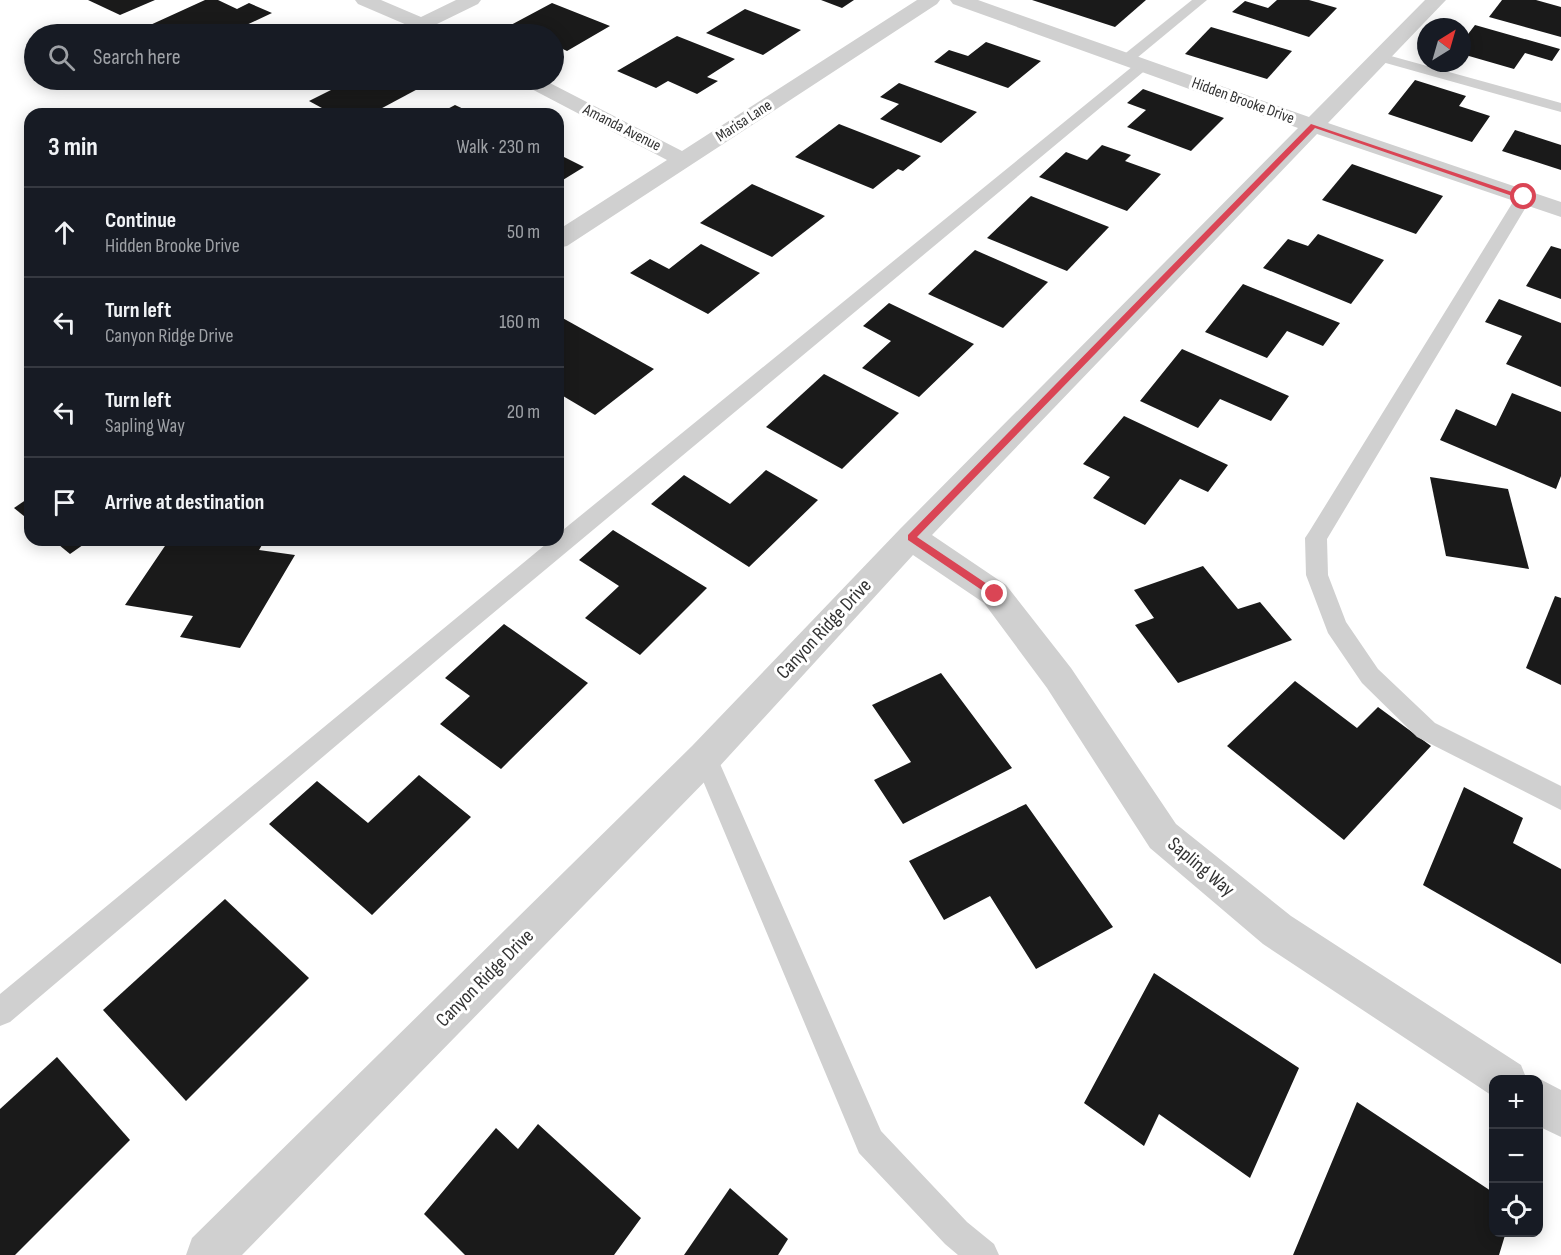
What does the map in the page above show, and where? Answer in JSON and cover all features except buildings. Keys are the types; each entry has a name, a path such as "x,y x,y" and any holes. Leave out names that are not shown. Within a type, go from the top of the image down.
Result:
{"street":[{"path":"365,0 423,24 471,0"},
{"name":"Marisa Lane","path":"564,237 930,0"},
{"name":"Hidden Brooke Drive","path":"960,0 1314,126 1561,210"},
{"name":"Canyon Ridge Drive","path":"209,1255 705,757 911,537 1436,0"},
{"name":"Amanda Avenue","path":"548,90 684,160"},
{"name":"Sapling Way","path":"911,537 995,594 1059,678 1163,836 1277,930 1498,1075"},
{"path":"1543,1103 1561,1115"}],"lane":[{"path":"564,540 1135,62 1200,0"},
{"path":"1380,57 1561,108"},
{"path":"1524,197 1316,538 1317,575 1336,626 1370,676 1426,730 1561,800"},
{"path":"0,1012 557,546"},
{"path":"705,757 870,1143 956,1233 983,1255"}],"route":[{"path":"995,594 911,537 1314,126 1524,197"}]}
